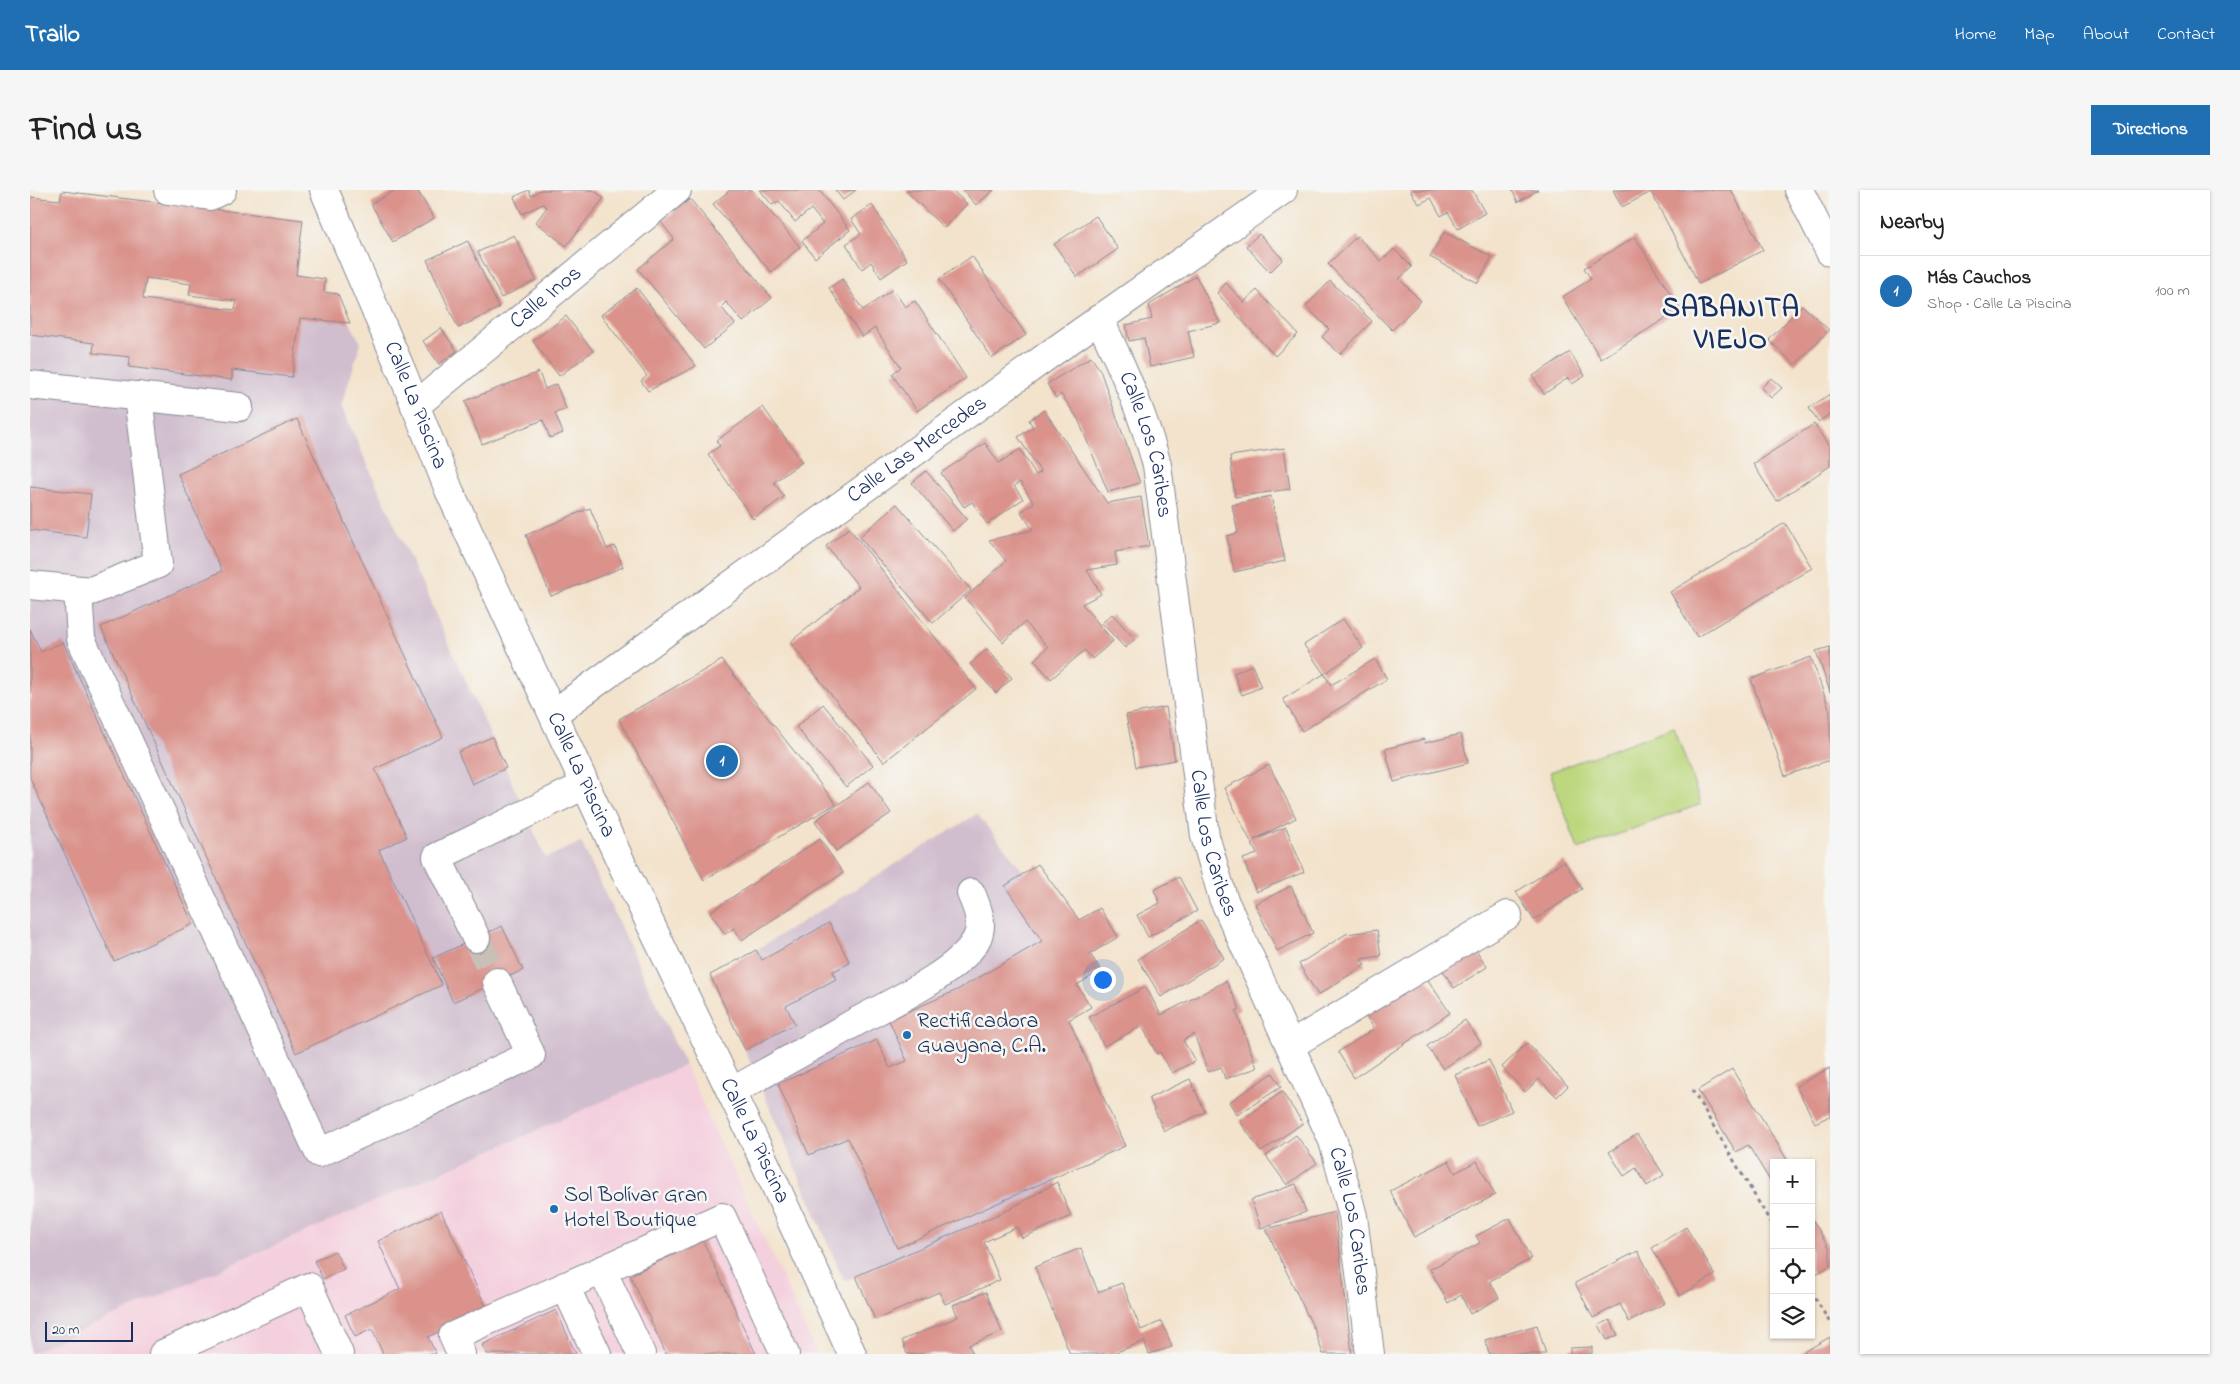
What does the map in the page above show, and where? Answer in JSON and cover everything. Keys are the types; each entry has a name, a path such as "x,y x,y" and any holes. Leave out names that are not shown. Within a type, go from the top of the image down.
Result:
{"street":[{"path":"168,190 210,196 222,190"},
{"name":"Calle La Piscina","path":"324,190 449,490 852,1354"},
{"name":"Calle Inos","path":"415,406 677,190"},
{"name":"Calle Las Mercedes","path":"553,714 1099,319 1284,190"},
{"path":"1799,190 1830,252"},
{"name":"Calle Los Caribes","path":"1099,319 1124,369 1140,408 1157,465 1205,836 1214,871 1223,898 1333,1141 1353,1216 1370,1354"},
{"path":"30,385 239,407"},
{"path":"30,585 91,591 158,564 138,396"},
{"path":"78,590 81,639 318,1153 531,1055 497,982"},
{"path":"476,938 437,856 585,784"},
{"path":"731,1092 902,997 955,964 969,951 977,940 980,930 979,913 971,893"},
{"path":"1291,1045 1508,914"},
{"path":"461,1354 453,1336 722,1217 785,1354"},
{"path":"602,1270 641,1354"},
{"path":"565,1286 597,1354"},
{"path":"162,1354 309,1287 338,1354"}],"path":[{"path":"1692,1090 1770,1221"},
{"path":"1813,1294 1830,1323"}],"shaded area":[{"path":"30,285 350,323 361,343 341,406 546,858 581,842 685,1065 30,1353"},
{"name":"Rectificadora Guayana, C.A.","path":"977,814 1025,873 1038,864 1079,920 1100,908 1118,937 1090,954 1101,970 1077,985 1091,1007 1069,1020 1125,1146 1056,1177 1057,1182 1010,1209 844,1281 745,1050 710,975 756,950"},
{"name":"Sol Bolívar Gran Hotel Boutique","path":"685,1065 817,1354 30,1354 30,1353"}],"green space":[{"path":"1674,727 1701,804 1578,849 1550,772"}],"building":[{"path":"396,190 417,190 434,218 393,242 371,204"},
{"path":"529,190 531,196 540,190 593,190 604,198 566,246 536,222 547,207 543,204 522,214 514,197"},
{"path":"730,190 752,190 800,247 771,272 713,204"},
{"path":"760,190 819,190 850,230 815,258 802,241 823,224 811,209 795,222 779,201 772,205"},
{"path":"835,190 856,190 843,200"},
{"path":"952,190 967,204 944,228 906,191"},
{"path":"963,190 994,190 976,205"},
{"path":"1410,190 1472,190 1485,213 1458,229 1448,212 1441,216 1431,198 1419,204"},
{"path":"1512,190 1538,190 1518,202"},
{"path":"1613,190 1731,190 1763,250 1699,284 1651,192 1622,207"},
{"path":"62,191 303,220 296,275 325,279 324,292 338,294 350,323 300,318 292,377 232,370 232,380 129,367 130,357 93,353 94,343 30,335 30,197 60,200","holes":["146,278 191,284 189,295 237,301 235,310 143,299"]},
{"path":"690,199 772,298 743,322 726,302 721,307 735,324 704,349 638,269 674,239 661,222"},
{"path":"872,205 907,260 881,278 871,262 862,269 846,244 861,234 851,219"},
{"path":"1096,216 1118,249 1077,277 1054,244"},
{"path":"1444,232 1492,257 1478,283 1430,257"},
{"path":"1259,234 1283,259 1270,272 1246,246"},
{"path":"514,235 536,280 501,298 478,252"},
{"path":"1357,236 1381,261 1394,249 1412,267 1399,279 1421,301 1392,330 1328,264"},
{"path":"1635,237 1680,309 1601,359 1562,297 1591,279 1584,268"},
{"path":"468,241 499,308 458,328 427,260"},
{"path":"972,256 1026,335 992,358 939,279"},
{"path":"1196,276 1220,323 1188,331 1194,357 1150,367 1144,338 1129,341 1126,325 1152,319 1149,305"},
{"path":"842,279 863,310 893,289 905,307 915,301 966,378 917,411 892,374 901,367 875,328 862,337 829,288"},
{"path":"1330,281 1372,321 1340,354 1322,337 1329,329 1306,306"},
{"path":"1226,283 1244,302 1257,290 1298,334 1275,356 1217,293"},
{"path":"637,288 696,366 648,391 641,381 647,376 601,315"},
{"path":"1802,305 1829,330 1795,365 1769,340"},
{"path":"566,316 593,351 559,376 533,341"},
{"path":"441,328 457,351 439,364 423,341"},
{"path":"1570,352 1585,376 1572,384 1568,378 1544,394 1533,376"},
{"path":"1091,357 1100,370 1140,483 1108,492 1078,419 1061,394 1056,398 1047,384"},
{"path":"539,372 545,389 556,384 566,409 555,413 563,433 550,438 543,420 482,444 465,401"},
{"path":"1771,378 1782,388 1771,398 1761,388"},
{"path":"1830,394 1830,414 1818,422 1809,408"},
{"path":"763,407 802,462 774,482 784,497 753,519 708,454 720,446 716,441"},
{"path":"1044,410 1107,503 1141,497 1149,546 1115,552 1117,565 1087,570 1101,594 1082,604 1113,641 1092,659 1085,650 1051,679 1034,660 1048,647 1025,622 1003,642 965,598 1006,561 989,540 1033,530 1021,512 1034,503 1020,482 1014,486 1023,499 987,524 972,502 964,507 941,473 985,443 999,463 1020,449 1036,475 1041,472 1018,437 1033,427 1029,420"},
{"path":"297,419 443,737 375,769 407,837 379,850 442,985 296,1053 101,627 222,571 178,474"},
{"path":"1814,424 1830,448 1830,466 1777,501 1753,464"},
{"path":"1284,448 1290,489 1235,497 1230,456"},
{"path":"926,471 967,519 953,531 912,483"},
{"path":"30,487 91,494 86,537 30,530"},
{"path":"1271,496 1285,561 1234,572 1227,536 1238,533 1232,505"},
{"path":"897,504 971,590 933,623 859,537"},
{"path":"590,508 607,549 615,546 623,567 551,596 526,535"},
{"path":"1785,523 1812,568 1697,637 1670,592"},
{"path":"849,528 976,689 884,762 790,642 859,587 826,546"},
{"path":"1112,614 1135,639 1125,648 1102,623"},
{"path":"1343,619 1363,648 1324,674 1304,645"},
{"path":"30,629 41,652 63,642 193,924 114,961 30,778"},
{"path":"1830,647 1830,692 1816,651"},
{"path":"987,649 1012,678 996,693 970,664"},
{"path":"1811,657 1830,711 1830,760 1785,776 1751,679"},
{"path":"1375,659 1387,679 1302,731 1283,699 1324,674 1331,685"},
{"path":"722,660 836,804 704,880 619,719"},
{"path":"1252,665 1261,687 1242,695 1234,673"},
{"path":"823,704 873,765 846,787 796,727"},
{"path":"1166,707 1175,760 1136,767 1126,715"},
{"path":"1461,734 1468,763 1394,782 1385,749 1424,739 1425,743"},
{"path":"492,737 506,768 472,784 458,752"},
{"path":"1269,765 1296,818 1254,840 1286,827 1304,872 1256,892 1243,859 1257,854 1224,788"},
{"path":"869,782 891,813 836,851 815,821"},
{"path":"820,839 843,873 742,940 734,928 725,934 710,912"},
{"path":"1564,861 1582,889 1534,920 1516,892"},
{"path":"1038,864 1079,920 1100,908 1118,937 1090,954 1101,970 1077,985 1091,1007 1069,1020 1125,1146 897,1248 848,1138 809,1155 778,1084 877,1040 890,1068 907,1061 889,1020 957,990 1042,941 1005,886"},
{"path":"1179,877 1197,911 1148,937 1137,915 1160,903 1154,890"},
{"path":"1291,886 1313,933 1277,951 1255,904"},
{"path":"1201,920 1224,958 1161,997 1138,959"},
{"path":"829,923 850,963 832,972 836,979 786,1006 795,1024 745,1050 710,975 756,950 762,960"},
{"path":"502,926 523,970 453,1002 433,958"},
{"path":"1377,930 1381,956 1361,959 1365,965 1318,995 1299,964 1346,934"},
{"path":"1473,945 1487,967 1454,988 1440,966"},
{"path":"1422,971 1450,1013 1354,1078 1338,1052 1374,1029 1363,1011"},
{"path":"1226,981 1240,1009 1236,1011 1257,1068 1225,1079 1221,1067 1208,1072 1194,1034 1183,1040 1195,1061 1172,1073 1160,1052 1157,1054 1142,1026 1104,1046 1089,1017 1146,987 1161,1015"},
{"path":"1465,1020 1481,1043 1443,1069 1427,1046"},
{"path":"1527,1043 1568,1086 1557,1097 1539,1079 1525,1092 1502,1067"},
{"path":"1489,1060 1512,1111 1477,1126 1455,1075"},
{"path":"1830,1068 1830,1116 1815,1123 1796,1086"},
{"path":"1732,1069 1787,1159 1770,1159 1770,1181 1748,1145 1736,1152 1698,1090"},
{"path":"1273,1073 1281,1087 1237,1115 1229,1102"},
{"path":"1190,1079 1205,1112 1164,1131 1149,1098"},
{"path":"1282,1092 1303,1123 1261,1152 1240,1121"},
{"path":"1637,1134 1664,1175 1647,1186 1636,1168 1624,1176 1609,1152"},
{"path":"1296,1135 1317,1163 1287,1185 1266,1156"},
{"path":"1449,1161 1455,1173 1477,1161 1495,1195 1414,1237 1390,1191"},
{"path":"1057,1182 1071,1216 1022,1238 1017,1227 984,1242 1000,1280 945,1304 939,1292 875,1320 856,1276 1010,1209"},
{"path":"1296,1184 1306,1212 1261,1228 1251,1200"},
{"path":"441,1211 487,1309 428,1337 436,1354 383,1354 372,1329 355,1337 345,1315 400,1289 378,1241"},
{"path":"1335,1212 1352,1354 1323,1354 1315,1331 1266,1229"},
{"path":"1510,1218 1531,1259 1490,1281 1499,1298 1470,1314 1461,1295 1448,1303 1430,1269 1480,1243 1476,1236"},
{"path":"1815,1224 1830,1249 1830,1266 1815,1274"},
{"path":"1686,1227 1715,1275 1680,1296 1652,1248"},
{"path":"703,1241 756,1354 666,1354 630,1275"},
{"path":"1081,1248 1098,1292 1122,1283 1141,1330 1162,1321 1172,1347 1149,1354 1144,1341 1112,1354 1070,1354 1035,1267"},
{"path":"335,1251 344,1269 323,1279 314,1261"},
{"path":"1638,1251 1665,1303 1629,1322 1620,1304 1593,1318 1575,1283"},
{"path":"986,1292 1002,1332 969,1345 973,1354 907,1354 902,1340 958,1317 953,1305"},
{"path":"556,1310 576,1354 487,1354 482,1345"},
{"path":"1610,1320 1618,1335 1607,1340 1599,1325"},
{"path":"1537,1325 1546,1354 1489,1354 1485,1340"},
{"path":"1830,1337 1830,1354 1800,1354"},
{"path":"1592,1347 1592,1354 1570,1354 1570,1348"}],"tunnel":[{"path":"476,938 497,982"}],"place":[{"name":"Más Cauchos","path":"722,761"},
{"name":"Rectificadora Guayana, C.A.","path":"907,1035"},
{"name":"Sol Bolívar Gran Hotel Boutique","path":"554,1209"}],"district":[{"name":"SABANITA VIEJO","path":"1731,325"}]}
